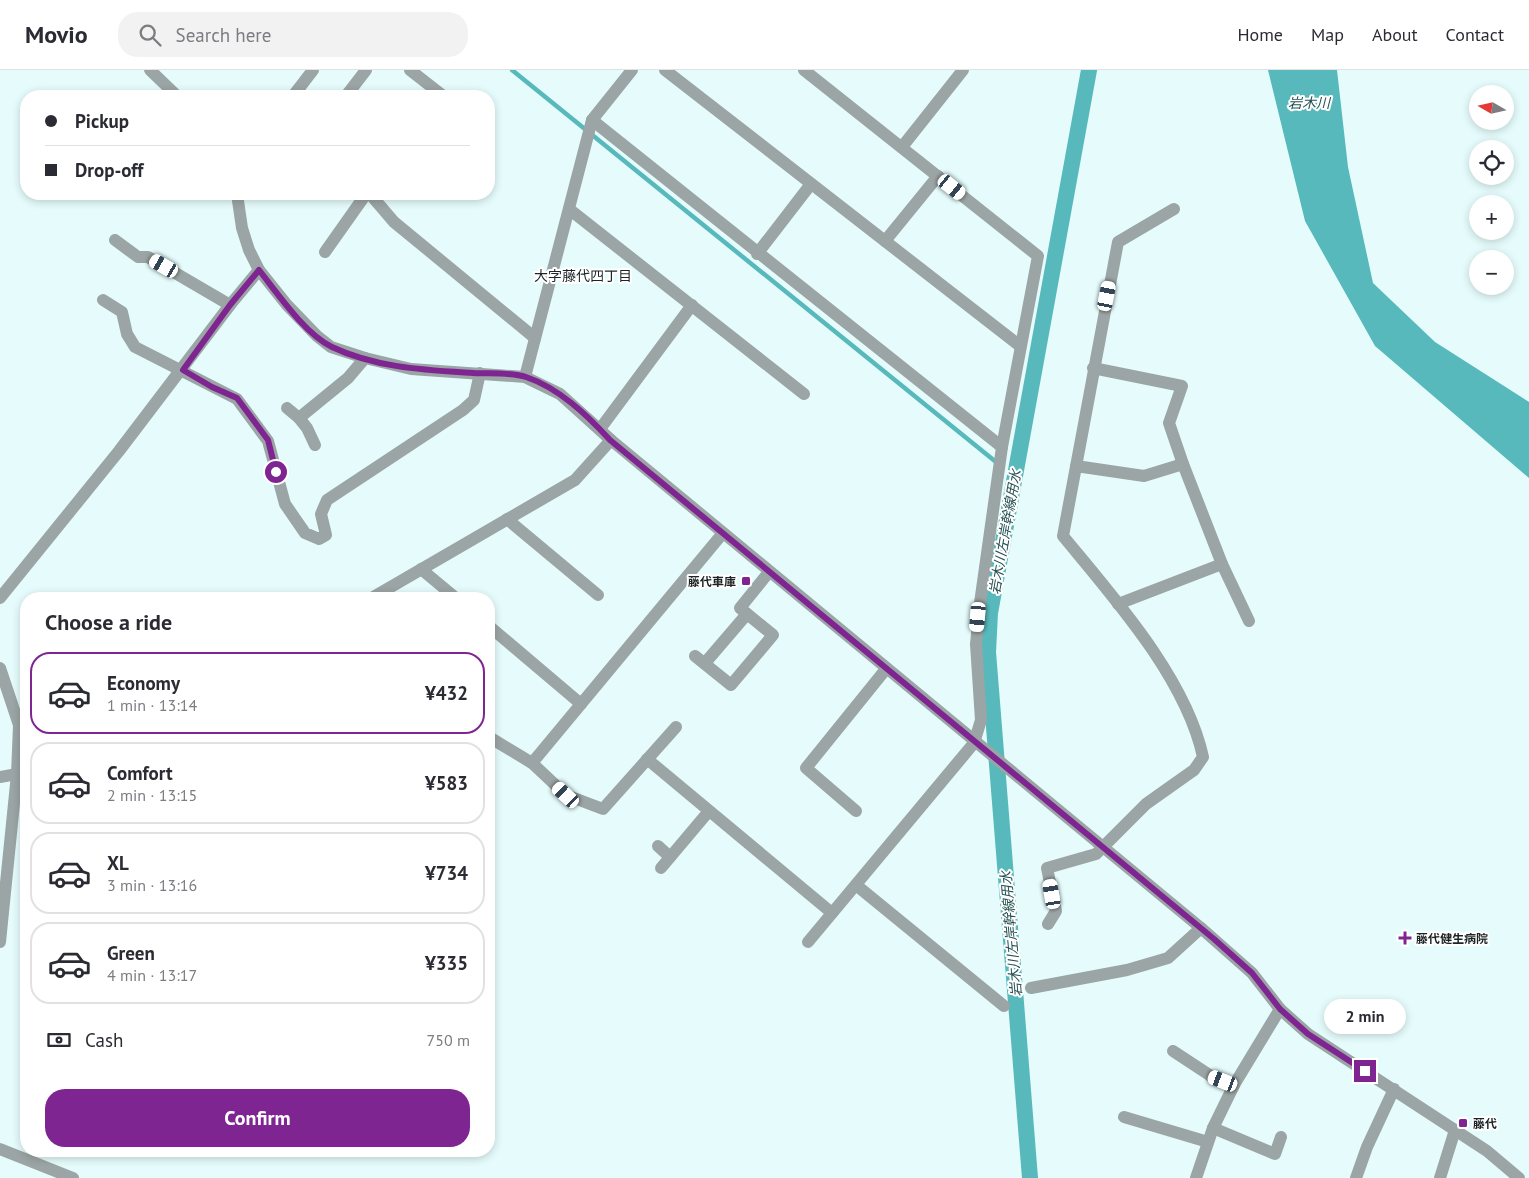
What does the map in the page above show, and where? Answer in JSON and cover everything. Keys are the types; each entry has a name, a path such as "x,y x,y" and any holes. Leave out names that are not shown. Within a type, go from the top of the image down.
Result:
{"street":[{"path":"150,70 171,90"},
{"path":"298,90 313,70"},
{"path":"351,90 366,70"},
{"path":"410,70 436,90"},
{"path":"525,377 589,129 632,70"},
{"path":"665,70 1020,346"},
{"path":"804,70 1038,256 1002,447 980,604 976,644 980,720 974,742 808,942"},
{"path":"902,147 963,70"},
{"path":"589,129 757,254 1002,447"},
{"path":"885,241 938,176"},
{"path":"757,254 811,184"},
{"path":"238,200 244,235 259,270 287,305 316,336 331,347 365,358 411,369 525,377 560,394 610,440 1201,928 1252,973 1280,1009 1308,1034 1487,1151 1519,1178"},
{"path":"325,252 364,200"},
{"path":"374,200 394,222 535,338"},
{"path":"569,209 804,394"},
{"path":"1048,924 1056,911 1047,868 1096,854 1146,804 1194,770 1203,757 1198,734 1182,698 1118,604 1063,536 1118,242 1174,209"},
{"path":"115,240 138,257 148,257 230,305"},
{"path":"0,598 183,370 230,305 259,270"},
{"path":"103,300 122,312 127,334 135,347 237,398 268,440 285,504 305,533 320,540 326,535 322,514 327,500 463,410 474,400 480,373"},
{"path":"600,429 692,305"},
{"path":"298,418 348,378 365,358"},
{"path":"1093,368 1182,386 1169,423 1182,464 1222,564 1250,621"},
{"path":"287,408 307,428 315,445"},
{"path":"382,592 575,480 610,440"},
{"path":"1076,466 1144,476 1182,464"},
{"path":"507,519 598,596"},
{"path":"532,763 723,534"},
{"path":"1118,604 1222,564"},
{"path":"421,569 448,592"},
{"path":"747,614 700,659 731,685 773,635 740,608 769,572"},
{"path":"495,631 581,704"},
{"path":"0,668 19,725 0,942"},
{"path":"856,811 806,768 886,669"},
{"path":"495,741 532,763 566,795 603,809 676,727"},
{"path":"647,760 832,913"},
{"path":"0,777 16,774"},
{"path":"661,868 709,811"},
{"path":"658,846 670,857"},
{"path":"856,885 1004,1006"},
{"path":"1031,988 1127,970 1168,958 1201,928"},
{"path":"1196,1178 1213,1128 1234,1085 1280,1009"},
{"path":"1173,1051 1211,1076 1234,1085"},
{"path":"1356,1178 1367,1147 1394,1089"},
{"path":"1124,1117 1208,1142"},
{"path":"1213,1128 1275,1154 1281,1137"},
{"path":"1440,1178 1455,1130"},
{"path":"0,1149 20,1157"},
{"path":"20,1157 73,1178"}],"water":[{"name":"岩木川","path":"1268,70 1337,70 1348,167 1373,283 1435,342 1529,402 1529,478 1375,346 1305,221"}],"waterway":[{"path":"512,70 996,462"},
{"name":"岩木川左岸幹線用水","path":"1030,1178 988,652 990,613 1089,70"}],"place":[{"name":"藤代車庫","path":"746,581"},
{"name":"藤代健生病院","path":"1405,938"},
{"name":"藤代","path":"1463,1123"}],"district":[{"name":"大字藤代四丁目","path":"583,276"}],"route":[{"path":"276,472 268,440 237,398 212,387 183,370 230,305 259,270 287,305 316,336 331,347 365,358 411,369 525,377 560,394 580,410 610,440 1214,939 1252,973 1280,1009 1308,1034 1365,1071"}]}
